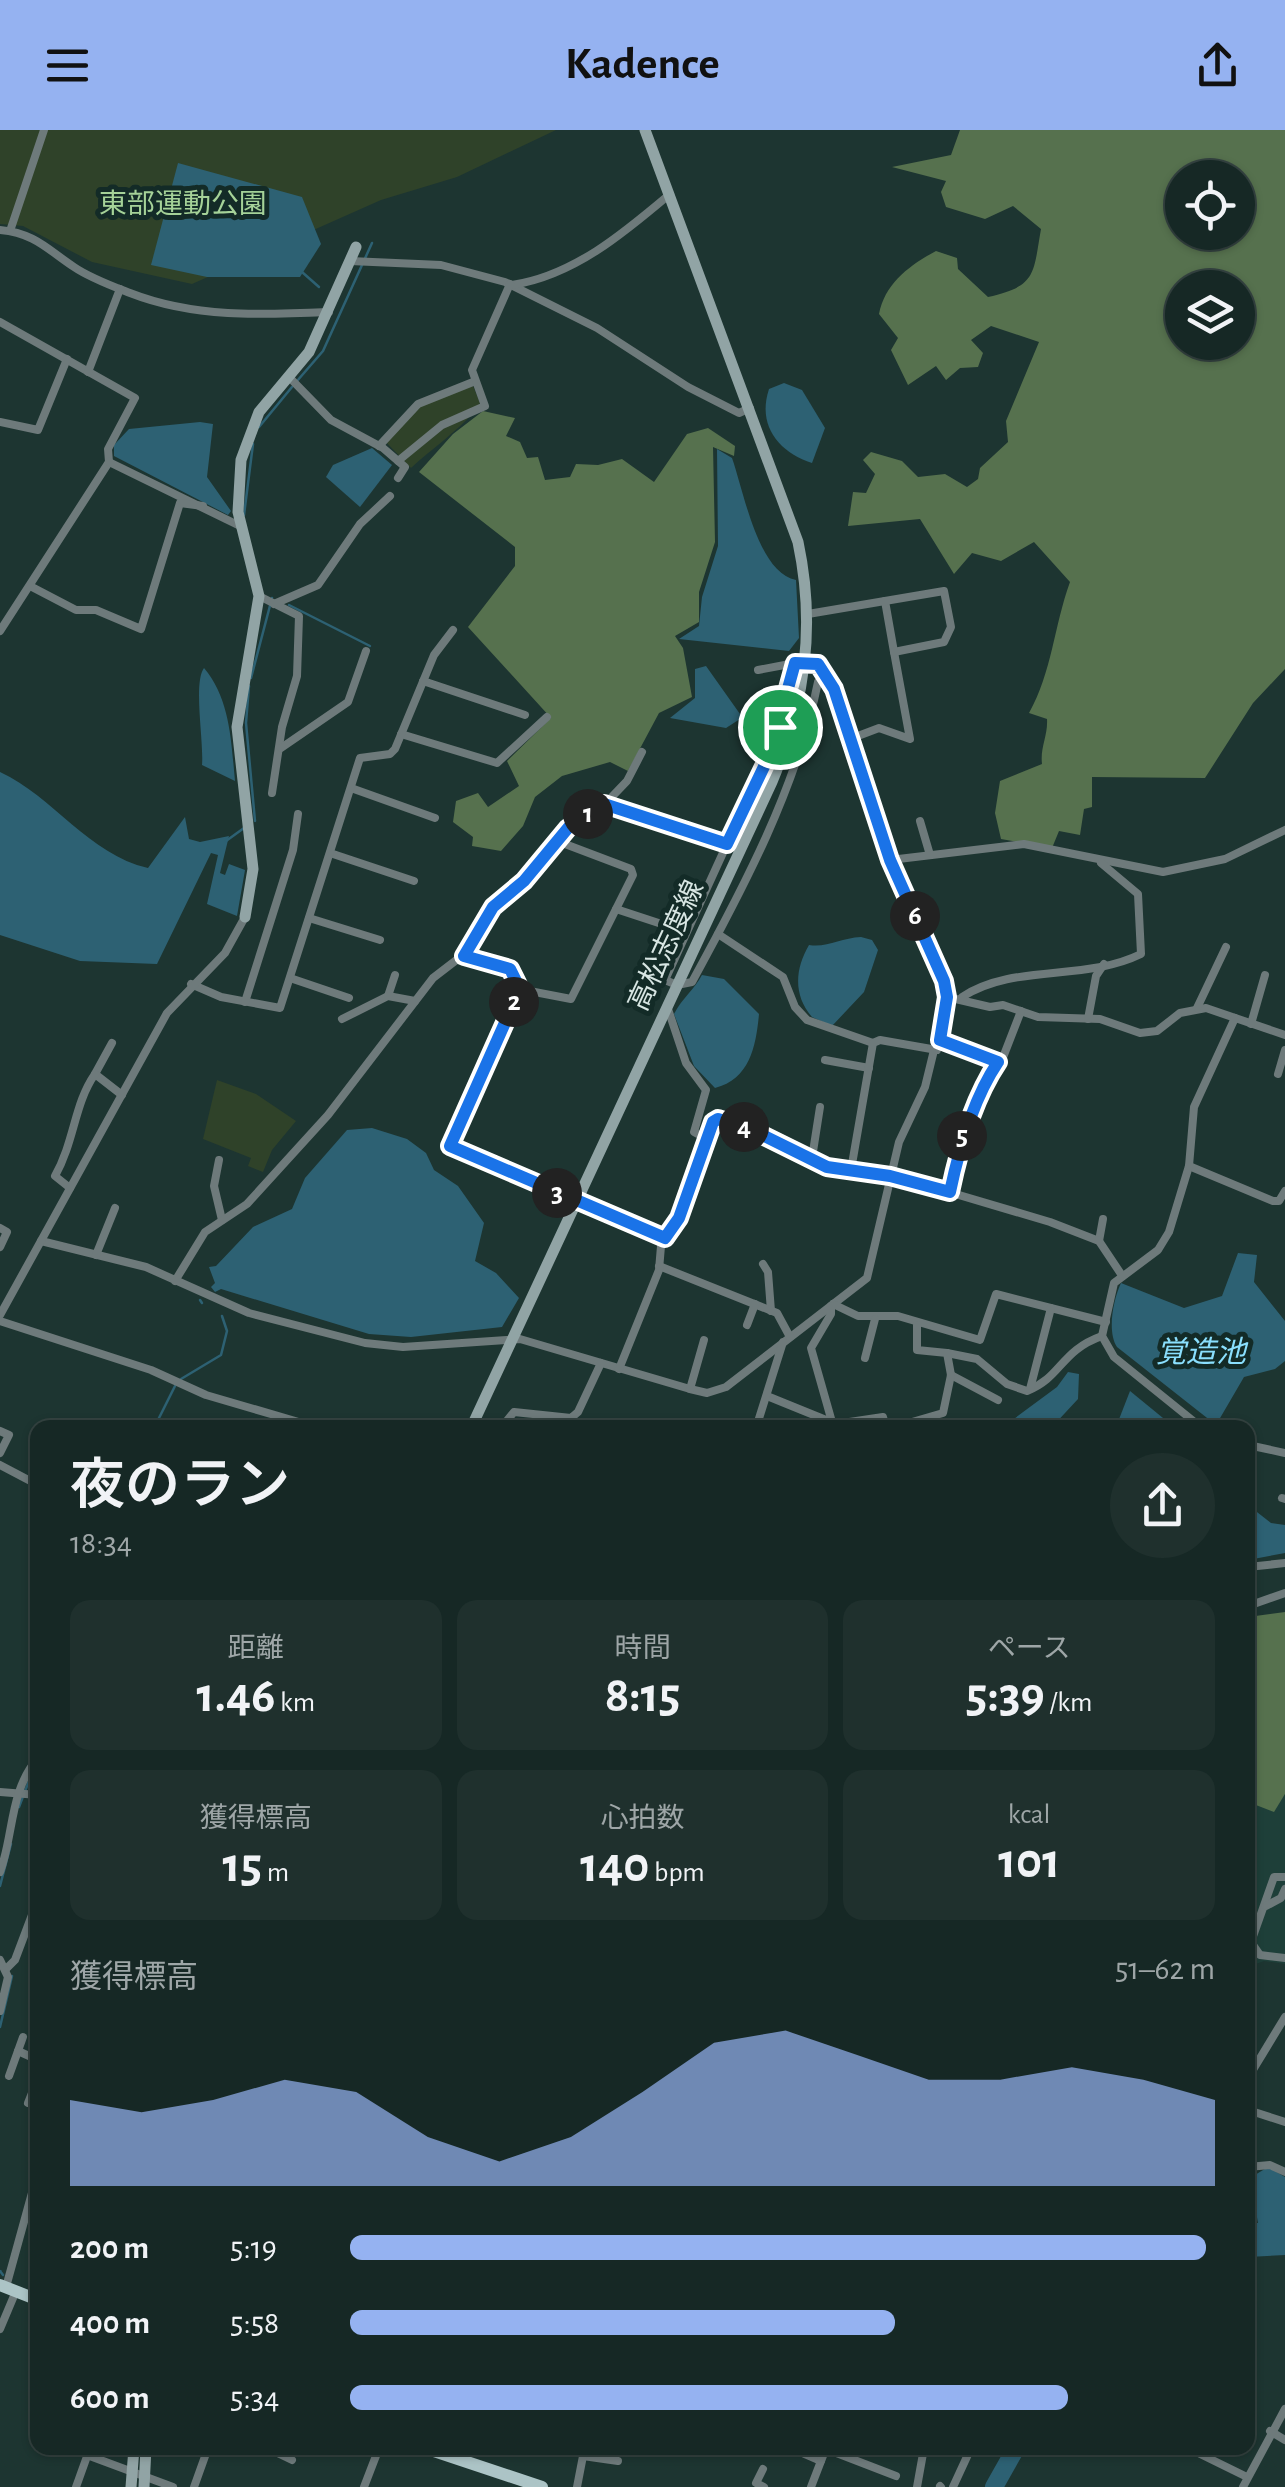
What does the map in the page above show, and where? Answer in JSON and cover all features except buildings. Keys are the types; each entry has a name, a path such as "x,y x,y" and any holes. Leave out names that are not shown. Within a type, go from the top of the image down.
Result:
{"main road":[{"name":"高松志度線","path":"475,1420 509,1340 784,752 808,614 798,542 645,130"},
{"path":"245,917 254,869 236,727 259,596 240,526 238,484 247,434 258,412 309,352 356,247"},
{"path":"450,2455 542,2487"},
{"path":"132,2487 140,2478"}],"street":[{"path":"44,130 5,231 36,237 74,267 120,289 202,312 329,312"},
{"path":"398,461 442,425 485,406 484,393 473,382 472,370 511,285 572,265 632,226 670,194"},
{"path":"350,261 454,267 511,285 597,328 717,404 739,413 750,408"},
{"path":"88,372 120,289"},
{"path":"0,322 135,398 108,448 109,462 0,632"},
{"path":"0,422 38,430 67,360"},
{"path":"290,378 332,420 379,446 405,467 398,478"},
{"path":"379,446 418,404 473,382"},
{"path":"109,462 240,526"},
{"path":"274,604 318,586 360,524 390,496"},
{"path":"30,586 76,610 96,610 141,629 180,503 202,506"},
{"path":"808,614 944,591 951,627 944,642 894,652"},
{"path":"259,596 300,616 297,676 282,727 272,792"},
{"path":"850,740 879,728 910,739 885,601"},
{"path":"191,984 245,1002 280,1008 360,758 390,754 434,655 453,630"},
{"path":"281,748 348,702 366,652"},
{"path":"800,663 770,754 664,980 677,984 692,982 718,934 801,751 818,682 825,674"},
{"path":"41,1241 146,1267 249,1313 365,1343 404,1347 509,1340 707,1393 726,1388 867,1278 874,1264 890,1176 907,1118 925,1086 947,997 890,860 834,689 818,664 758,670"},
{"path":"423,681 525,715"},
{"path":"401,734 498,763 547,717"},
{"path":"175,1280 205,1232 247,1204 328,1115 433,978 464,956 493,907 524,881 558,841 627,781 642,752"},
{"path":"351,788 436,818"},
{"path":"604,804 727,844"},
{"path":"245,1002 293,850 298,814"},
{"path":"920,820 930,855"},
{"path":"890,860 1024,844 1098,862 1163,872 1224,859 1285,830"},
{"path":"520,989 571,999 634,874 631,869 558,841"},
{"path":"330,853 414,881"},
{"path":"962,998 984,982 1133,958 1142,948 1138,894 1098,862"},
{"path":"616,909 686,932"},
{"path":"245,917 225,953 191,984 168,1013 0,1318 151,1370 206,1395 292,1420"},
{"path":"309,918 380,940"},
{"path":"718,934 783,977 795,1008 807,1020 873,1043 880,1040 938,1044 998,1062"},
{"path":"1197,1008 1226,947"},
{"path":"464,956 510,969 520,989"},
{"path":"1088,1019 1096,976 1104,964"},
{"path":"388,996 396,975"},
{"path":"1252,1024 1265,976"},
{"path":"290,978 349,998"},
{"path":"520,989 448,1144 574,1202 665,1238"},
{"path":"342,1019 388,996 415,1000"},
{"path":"947,997 1038,1017 1088,1019 1150,1034 1180,1013 1197,1008 1285,1035"},
{"path":"667,1006 681,1053 706,1090 694,1132 707,1138"},
{"path":"950,1192 964,1129 974,1119 1022,1011"},
{"path":"1192,1420 1114,1357 1102,1336 1110,1293 1122,1274 1158,1250 1170,1232 1190,1166 1194,1107 1234,1018"},
{"path":"851,1170 873,1043"},
{"path":"70,1188 54,1176 71,1148 81,1094 112,1044"},
{"path":"1278,1074 1285,1050"},
{"path":"825,1060 869,1068"},
{"path":"95,1074 122,1094"},
{"path":"812,1158 820,1106"},
{"path":"619,1368 659,1266 665,1238 679,1218 713,1122 725,1120 827,1167 890,1176 950,1192 1099,1242 1122,1274"},
{"path":"219,1160 214,1186 222,1220"},
{"path":"1190,1166 1273,1201 1279,1201 1285,1191"},
{"path":"96,1255 114,1208"},
{"path":"1099,1242 1103,1219"},
{"path":"0,1228 7,1232 0,1246"},
{"path":"759,1420 787,1339 772,1311 768,1272 763,1264"},
{"path":"659,1266 772,1311"},
{"path":"832,1305 875,1319 898,1316 980,1340 996,1294 1106,1322"},
{"path":"747,1325 755,1304"},
{"path":"832,1305 832,1314 811,1348 832,1420"},
{"path":"1030,1389 1051,1308"},
{"path":"865,1358 875,1319"},
{"path":"918,1324 917,1350 977,1358 1013,1388 1030,1389 1051,1376 1072,1348 1102,1336"},
{"path":"690,1390 704,1340"},
{"path":"918,1420 943,1412 951,1375 947,1353"},
{"path":"508,1420 514,1412 571,1418 578,1412 601,1363"},
{"path":"951,1375 998,1400"},
{"path":"767,1396 822,1420"},
{"path":"0,1431 8,1434 0,1453"},
{"path":"1255,1447 1285,1453"},
{"path":"0,1464 30,1481"},
{"path":"1255,1566 1285,1563"},
{"path":"1255,1604 1285,1593"},
{"path":"0,1792 26,1795 8,1824 8,1850 0,1872"},
{"path":"1255,1934 1274,1876 1285,1877"},
{"path":"1266,1906 1281,1898 1285,1889"},
{"path":"0,2010 6,1970 15,1960 30,1920"},
{"path":"1255,1947 1260,1955"},
{"path":"1255,1958 1285,1958"},
{"path":"0,1960 6,1970"},
{"path":"1255,2066 1285,2017"},
{"path":"8,2076 24,2037"},
{"path":"18,2051 30,2056"},
{"path":"28,2102 30,2097"},
{"path":"1255,2112 1285,2122"},
{"path":"1255,2165 1270,2164 1285,2172"},
{"path":"0,2330 30,2201"},
{"path":"1242,2487 1285,2409"},
{"path":"1270,2431 1285,2440"},
{"path":"76,2487 87,2455"},
{"path":"96,2455 140,2478 174,2487"},
{"path":"194,2487 205,2455"},
{"path":"282,2455 292,2460"},
{"path":"364,2487 375,2455"},
{"path":"577,2487 580,2455"},
{"path":"605,2455 618,2461"},
{"path":"807,2455 821,2461"},
{"path":"811,2487 823,2455"},
{"path":"844,2455 896,2476"},
{"path":"916,2487 923,2455"},
{"path":"953,2487 968,2455"},
{"path":"1202,2455 1247,2477"},
{"path":"763,2469 756,2483 764,2487"}],"shaded area":[{"path":"1285,1794 1285,1964 1264,1961 1255,1964 1255,1805 1273,1811"}],"green space":[{"name":"東部運動公園","path":"0,130 556,130 457,177 381,200 192,284 92,262 23,226 0,224"},
{"path":"960,130 1285,130 1285,669 1253,703 1205,778 1092,777 1092,807 1084,809 1080,835 1059,831 1052,848 1001,839 995,813 1000,781 1042,764 1047,719 1029,713 1043,681 1070,582 1034,542 1001,561 972,553 954,574 920,519 848,526 853,492 866,493 875,474 863,460 871,452 902,461 918,477 945,474 967,487 978,479 980,468 1008,442 1006,421 1039,342 991,326 971,340 983,353 978,367 960,368 946,380 936,366 908,385 891,350 898,338 879,314 887,293 908,269 936,251 957,258 958,269 988,297 1004,293 1030,276 1041,229 1013,206 985,219 946,207 941,192 946,181 892,167 951,155"},
{"path":"473,386 480,403 475,411 411,468 383,439 417,407"},
{"path":"483,411 515,418 506,436 520,442 527,458 538,457 545,480 570,477 576,464 598,465 622,459 654,482 687,434 708,428 735,446 734,456 713,447 715,542 699,592 699,622 675,636 683,648 692,697 659,713 628,771 610,762 562,776 535,797 523,826 501,851 472,846 473,837 453,822 456,801 478,793 488,807 519,786 507,761 551,718 468,627 515,566 515,547 419,472 453,434"},
{"path":"217,1080 256,1094 296,1121 272,1150 263,1172 248,1166 251,1158 203,1139"},
{"path":"1285,1612 1285,1794 1274,1812 1255,1805 1255,1616"}],"water":[{"path":"178,163 302,197 321,244 300,277 207,277 151,265"},
{"path":"784,383 802,390 825,428 812,463 789,452 768,425 769,389"},
{"path":"213,424 207,477 231,511 228,515 114,456 114,445 129,429"},
{"path":"372,448 392,465 360,507 326,477 333,465"},
{"path":"717,449 732,458 762,547 783,574 796,580 799,638 789,651 679,639 699,626 702,597 718,546"},
{"path":"706,666 740,714 740,719 726,728 670,718 695,698 695,669"},
{"path":"204,668 224,706 235,781 202,765 199,699"},
{"path":"0,772 107,851 148,868 185,817 189,839 200,842 229,836 220,873 225,875 229,864 245,870 237,916 207,904 218,855 211,853 157,964 80,961 0,935"},
{"path":"861,937 872,940 878,950 864,992 832,1026 812,1017 798,982 809,945"},
{"path":"702,975 724,979 759,1014 753,1049 744,1069 727,1084 715,1088 694,1066 674,1014"},
{"path":"372,1128 407,1139 426,1153 434,1170 458,1186 484,1223 475,1261 496,1273 519,1298 502,1327 411,1337 369,1334 221,1289 215,1292 211,1287 215,1283 209,1267 216,1266 253,1227 292,1209 305,1178 347,1130"},
{"name":"覚造池","path":"1238,1253 1257,1255 1254,1282 1285,1321 1285,1361 1275,1369 1244,1377 1219,1420 1210,1420 1117,1347 1112,1316 1121,1283 1184,1308 1222,1296"},
{"path":"1068,1372 1079,1374 1078,1399 1058,1420 1012,1420 1057,1387"},
{"path":"1130,1391 1165,1420 1119,1420"},
{"path":"1255,1510 1271,1523 1285,1525 1285,1553 1255,1559"},
{"path":"1268,2167 1285,2177 1285,2255 1255,2257 1255,2175"}],"waterway":[{"path":"297,381 323,351 372,243"},
{"path":"302,272 319,287"},
{"path":"259,427 292,387"},
{"path":"244,515 253,444"},
{"path":"251,678 272,598"},
{"path":"289,605 370,646"},
{"path":"249,686 246,723 255,821"},
{"path":"226,841 244,828"},
{"path":"181,1379 221,1355 227,1331 222,1316"},
{"path":"158,1420 175,1386"},
{"path":"19,1807 30,1778"},
{"path":"0,1886 11,1844"},
{"path":"0,2027 12,1976"},
{"path":"0,2271 3,2275"},
{"path":"994,2487 1012,2455"}],"route":[{"path":"795,663 818,664 834,689 890,860 944,981 947,997 940,1040 998,1062 974,1119 964,1129 950,1192 890,1176 827,1167 752,1130 718,1119 713,1122 679,1218 665,1238 450,1146 520,989 518,978 510,969 464,956 493,907 524,881 568,828 604,804 727,844 780,727 795,663"}]}
